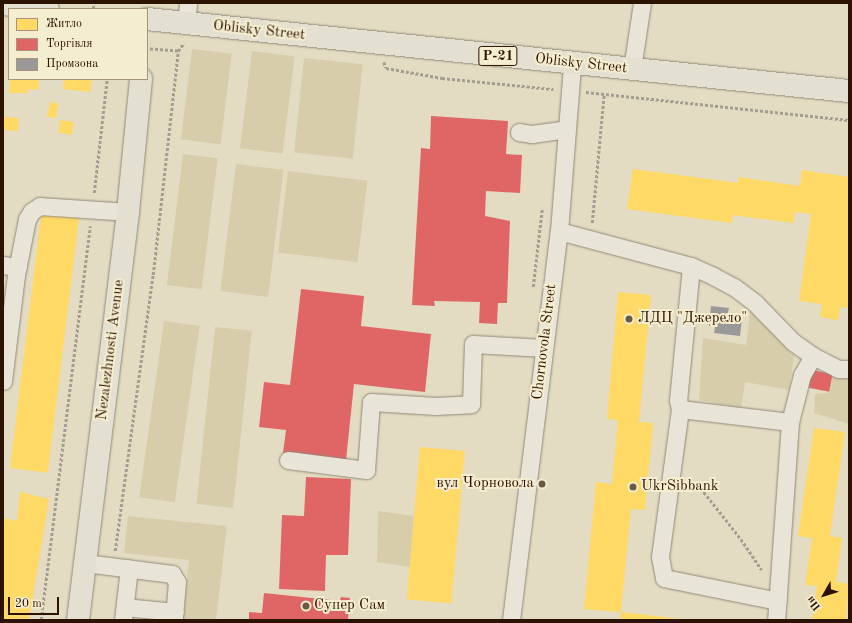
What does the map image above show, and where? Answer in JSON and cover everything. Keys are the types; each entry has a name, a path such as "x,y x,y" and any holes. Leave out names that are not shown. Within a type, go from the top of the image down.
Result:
{"main road":[{"path":"3,4 39,8"},
{"name":"Oblisky Street","path":"148,20 849,91"},
{"name":"Nezalezhnosti Avenue","path":"78,620 128,212 141,80"}],"street":[{"path":"632,70 642,3"},
{"name":"Chornovola Street","path":"511,620 559,231 572,64"},
{"path":"519,132 532,134 567,129"},
{"path":"3,381 10,271 27,219 32,211 40,206 93,208 128,212"},
{"path":"559,231 691,266 734,286 755,302 793,342 813,356 843,369"},
{"path":"691,266 678,400 680,409 660,557 664,578 778,601"},
{"path":"288,460 366,470 371,402 436,406 471,404 473,344 544,348"},
{"path":"776,620 790,422 802,375 813,356"},
{"path":"680,409 790,422"},
{"path":"85,563 169,572 174,576 177,586 174,616 124,613 121,567"}],"path":[{"path":"121,567 178,51 188,23"},
{"path":"148,49 178,51"},
{"path":"384,59 386,68 442,78 570,90 849,120"},
{"path":"41,620 93,208 107,80"},
{"path":"672,472 692,481 704,492 742,539 764,574"}],"shaded area":[{"path":"192,49 232,54 221,144 181,139"},
{"path":"252,51 295,56 283,154 240,148"},
{"path":"304,58 363,64 353,159 294,152"},
{"path":"183,154 218,158 202,289 167,285"},
{"path":"236,164 284,170 268,297 220,291"},
{"path":"288,171 367,181 357,262 278,252"},
{"path":"750,311 794,356 789,390 745,382 741,408 699,400 703,338 746,345"},
{"path":"164,321 200,326 175,502 139,497"},
{"path":"215,327 252,331 233,508 196,504"},
{"path":"849,373 849,424 814,413 815,394 829,393 833,374"},
{"path":"378,511 414,516 410,567 377,562"},
{"path":"128,516 227,526 216,620 183,620 189,560 124,553"}],"building: Житло":[{"path":"10,80 39,80 38,90 28,89 28,93 9,93"},
{"path":"64,80 92,80 90,92 63,89"},
{"path":"50,102 59,104 55,119 47,117"},
{"path":"3,117 19,118 18,131 3,130"},
{"path":"60,120 74,122 72,135 58,133"},
{"path":"633,169 738,183 738,177 800,186 802,170 849,177 849,308 840,307 838,320 820,317 822,304 799,301 811,214 795,212 793,223 733,215 732,223 627,209"},
{"path":"42,208 80,213 48,473 10,468"},
{"path":"618,292 651,295 639,422 653,423 645,510 631,509 621,612 584,609 596,482 612,484 618,420 607,419"},
{"path":"814,428 845,432 830,536 842,538 836,582 849,584 846,620 812,620 817,586 805,585 812,538 798,536"},
{"path":"420,447 465,451 451,603 407,599"},
{"path":"20,492 49,499 29,620 3,620 3,518 17,521"},
{"path":"621,612 682,619 682,620 620,620"}],"building: Торгівля":[{"path":"431,116 508,121 506,154 522,155 520,193 486,191 485,216 510,221 507,303 498,303 497,324 479,323 480,302 434,301 435,306 412,305 421,148 430,149"},
{"path":"301,289 364,296 361,326 431,334 425,392 354,384 346,460 283,453 286,430 259,427 264,382 290,385"},
{"path":"812,370 833,374 829,392 809,388"},
{"path":"306,477 351,479 348,555 326,555 325,591 279,589 282,515 304,516"},
{"name":"Супер Сам","path":"264,593 340,601 341,597 350,598 348,620 249,620 249,612 262,613"}],"building: Промзона":[{"path":"711,306 729,308 727,317 742,319 740,336 714,333 715,327 709,326"}],"place":[{"name":"ЛДЦ \"Джерело\"","path":"629,319"},
{"name":"вул Чорновола","path":"542,484"},
{"name":"UkrSibbank","path":"633,487"},
{"name":"Супер Сам","path":"306,606"}]}
